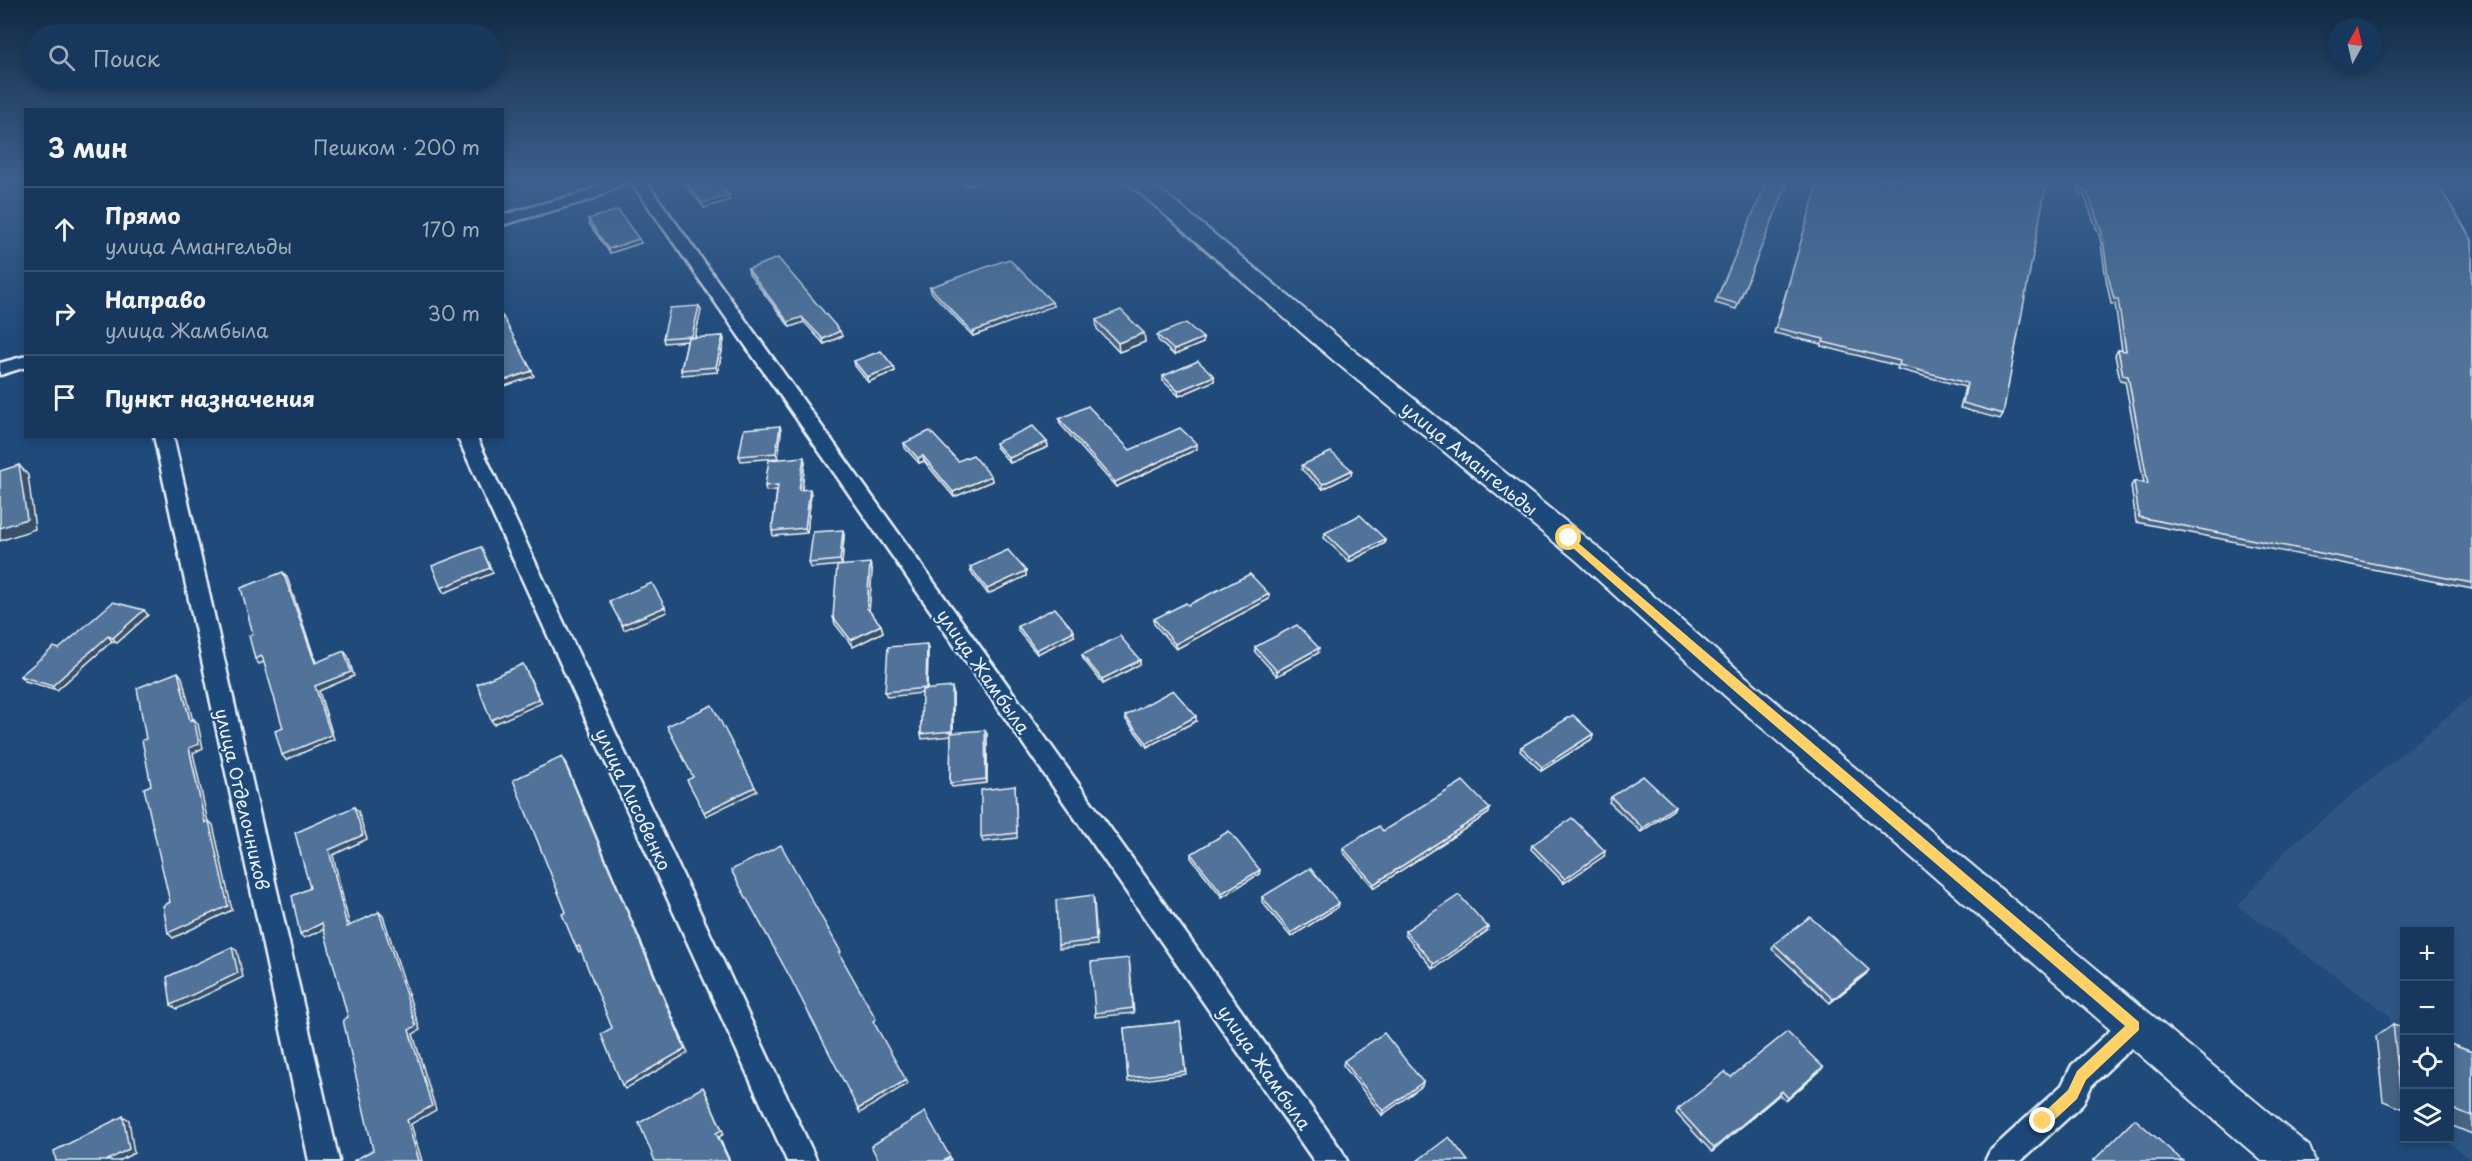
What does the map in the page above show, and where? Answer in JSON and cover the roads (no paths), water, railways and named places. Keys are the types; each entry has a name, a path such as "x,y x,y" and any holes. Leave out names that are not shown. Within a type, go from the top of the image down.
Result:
{"street":[{"name":"улица Жамбыла","path":"675,234 1332,1161"},
{"name":"улица Амангельды","path":"1200,234 1342,354 1586,553 1734,685 2294,1161"},
{"path":"0,369 24,362"},
{"name":"улица Отделочников","path":"163,438 324,1161"},
{"name":"улица Лисовенко","path":"467,438 802,1161"},
{"path":"2000,1161 2072,1095 2082,1076 2135,1026"}]}
